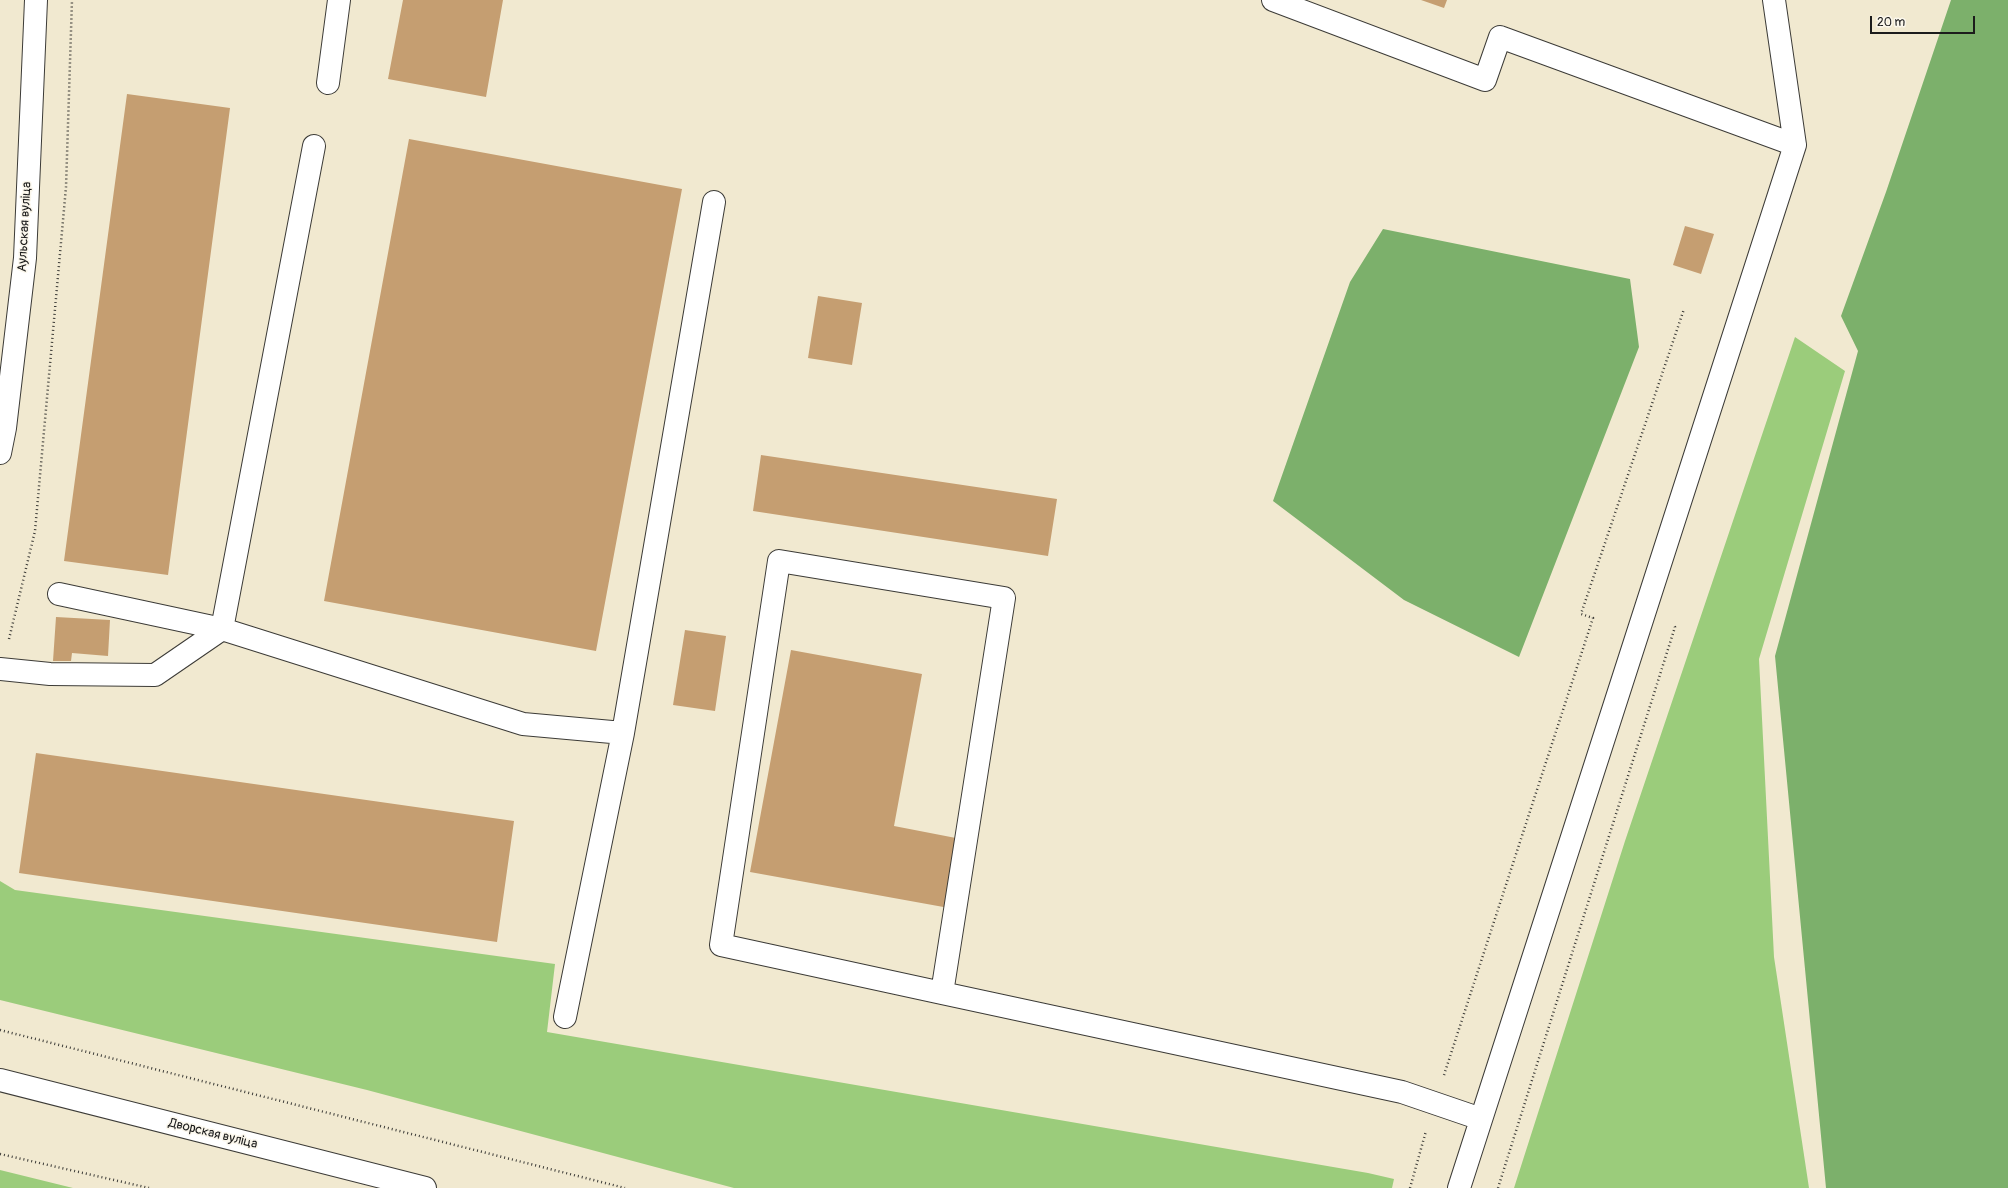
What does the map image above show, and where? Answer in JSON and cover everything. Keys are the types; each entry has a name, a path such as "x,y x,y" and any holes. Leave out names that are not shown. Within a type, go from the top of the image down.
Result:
{"street":[{"name":"Аульская вуліца","path":"0,453 5,428 25,258 36,0"},
{"path":"328,83 339,0"},
{"path":"1273,0 1485,80 1500,37 1795,145"},
{"path":"1459,1188 1795,145 1774,0"},
{"path":"1,670 50,674 155,675 222,629 314,146"},
{"path":"566,1017 623,733 714,202"},
{"path":"942,993 1004,598 779,561 721,945 942,993 1402,1092 1481,1119"},
{"path":"59,594 222,629 523,724 623,733"},
{"name":"Дворская вуліца","path":"0,1080 425,1188"}],"path":[{"path":"1,670 35,531 66,187 72,0"},
{"path":"1410,1188 1435,1103 1593,618 1581,614 1684,309"},
{"path":"1498,1188 1675,627 1652,587"},
{"path":"0,1030 625,1188"},
{"path":"0,1154 149,1188"}],"green space":[{"path":"1951,0 2008,0 2008,1188 1826,1188 1775,656 1858,351 1841,316 1886,192"},
{"path":"1383,229 1630,279 1639,347 1519,657 1404,600 1273,501 1350,282"},
{"path":"1795,337 1845,371 1759,659 1774,957 1809,1188 1514,1188 1625,841"},
{"path":"0,881 15,890 555,964 547,1032 1368,1173 1394,1179 1392,1188 734,1188 367,1090 0,1000"},
{"path":"0,1170 73,1188 0,1188"}],"building":[{"path":"403,0 503,0 486,97 388,79"},
{"path":"1421,0 1447,0 1444,8"},
{"path":"127,94 230,108 168,575 64,561"},
{"path":"409,139 682,189 596,651 324,601"},
{"path":"1685,226 1714,234 1701,274 1673,265"},
{"path":"818,296 862,303 852,365 808,358"},
{"path":"761,455 1057,499 1048,556 753,511"},
{"path":"56,617 110,620 108,656 72,653 71,661 53,661"},
{"path":"685,630 726,636 715,711 673,705"},
{"path":"791,650 922,674 894,826 961,839 949,908 750,872"},
{"path":"36,753 514,821 497,942 19,873"}]}
